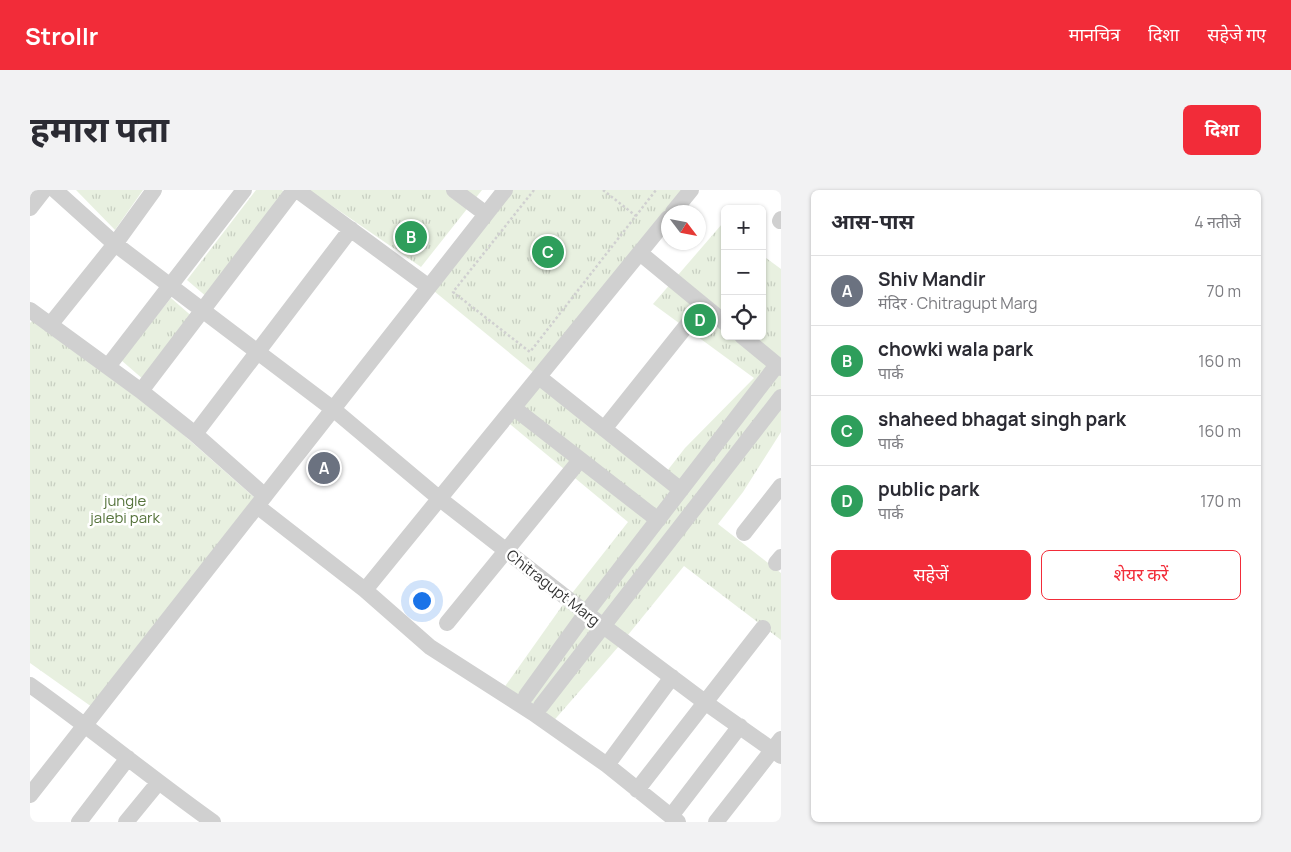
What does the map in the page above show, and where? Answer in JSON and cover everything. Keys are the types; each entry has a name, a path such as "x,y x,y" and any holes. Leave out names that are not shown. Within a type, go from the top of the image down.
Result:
{"street":[{"path":"30,208 44,190"},
{"name":"Chitragupt Marg","path":"55,190 115,244 333,409 440,499 602,626 706,703 778,748"},
{"path":"50,325 115,244 154,190"},
{"path":"108,365 244,190"},
{"path":"141,391 296,190 351,228 429,287"},
{"path":"454,190 486,214"},
{"path":"30,795 505,190"},
{"path":"679,205 691,190"},
{"path":"365,590 661,227"},
{"path":"196,434 351,228"},
{"path":"640,253 721,319"},
{"path":"604,429 703,305"},
{"path":"30,310 108,365 196,434 261,501 430,647 533,713 607,765 674,819 740,726"},
{"path":"526,696 586,613 779,366 747,340"},
{"path":"539,377 681,490"},
{"path":"541,706 781,397"},
{"path":"514,408 658,520"},
{"path":"448,623 580,460"},
{"path":"744,533 781,486"},
{"path":"637,790 763,628"},
{"path":"607,765 672,676"},
{"path":"30,685 86,724 158,783 213,822"},
{"path":"716,822 778,748"},
{"path":"79,822 128,758"},
{"path":"126,822 158,783"}],"path":[{"path":"534,190 453,292 530,352 656,190"},
{"path":"603,190 636,216"}],"green space":[{"path":"76,190 143,190 115,230"},
{"path":"256,190 282,190 289,196 208,298 187,280"},
{"path":"309,190 482,190 421,267"},
{"path":"505,190 691,190 679,205 661,205 661,227 539,377 429,287"},
{"path":"721,225 721,340 766,340 766,258 781,269 781,432 743,492 718,524 781,573 781,640 684,566 619,646 550,725 501,692 562,606 628,522 505,420 539,377 660,480 685,448 754,378 653,304 700,250 706,250 706,243"},
{"path":"171,298 195,319 144,380 121,360"},
{"name":"jungle jalebi park","path":"37,315 126,384 255,498 92,707 30,663 30,323"}],"place":[{"name":"chowki wala park","path":"411,237"},
{"name":"shaheed bhagat singh park","path":"548,252"},
{"name":"public park","path":"700,320"},
{"name":"Shiv Mandir","path":"324,468"}]}
